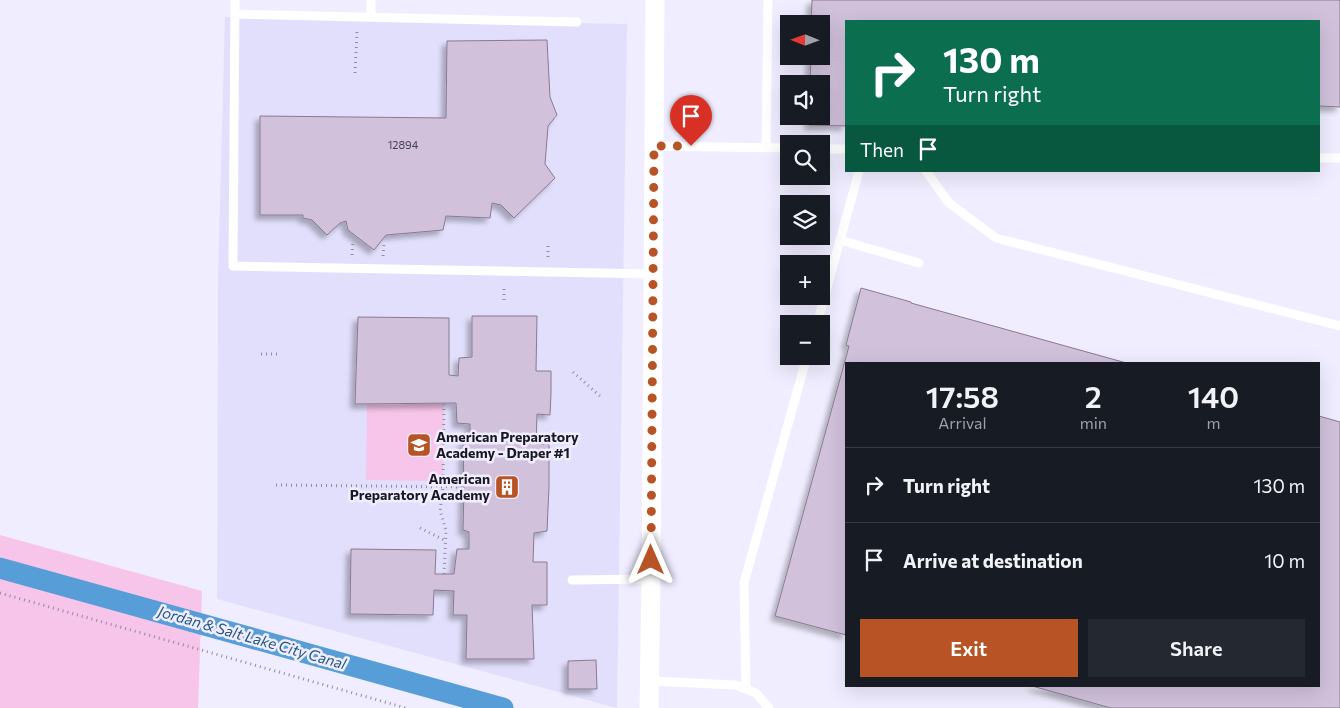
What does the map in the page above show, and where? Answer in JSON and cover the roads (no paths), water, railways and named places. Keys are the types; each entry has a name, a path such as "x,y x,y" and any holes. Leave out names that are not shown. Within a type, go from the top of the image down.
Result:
{"street":[{"path":"649,708 654,0"}],"lane":[{"path":"235,0 233,266 653,274"},
{"path":"371,0 371,17"},
{"path":"766,148 768,0"},
{"path":"235,14 577,22"},
{"path":"654,146 780,148"},
{"path":"830,149 845,149"},
{"path":"1320,158 1340,158"},
{"path":"819,315 859,172"},
{"path":"927,172 949,203 996,238 1340,326"},
{"path":"840,240 918,263"},
{"path":"746,689 744,583 805,365"},
{"path":"572,580 651,579"},
{"path":"650,681 736,685 756,693 769,708"}],"waterway":[{"name":"Jordan & Salt Lake City Canal","path":"0,568 503,708"}],"place":[{"name":"American Preparatory Academy - Draper #1","path":"419,445"},
{"name":"American Preparatory Academy","path":"507,487"}]}
